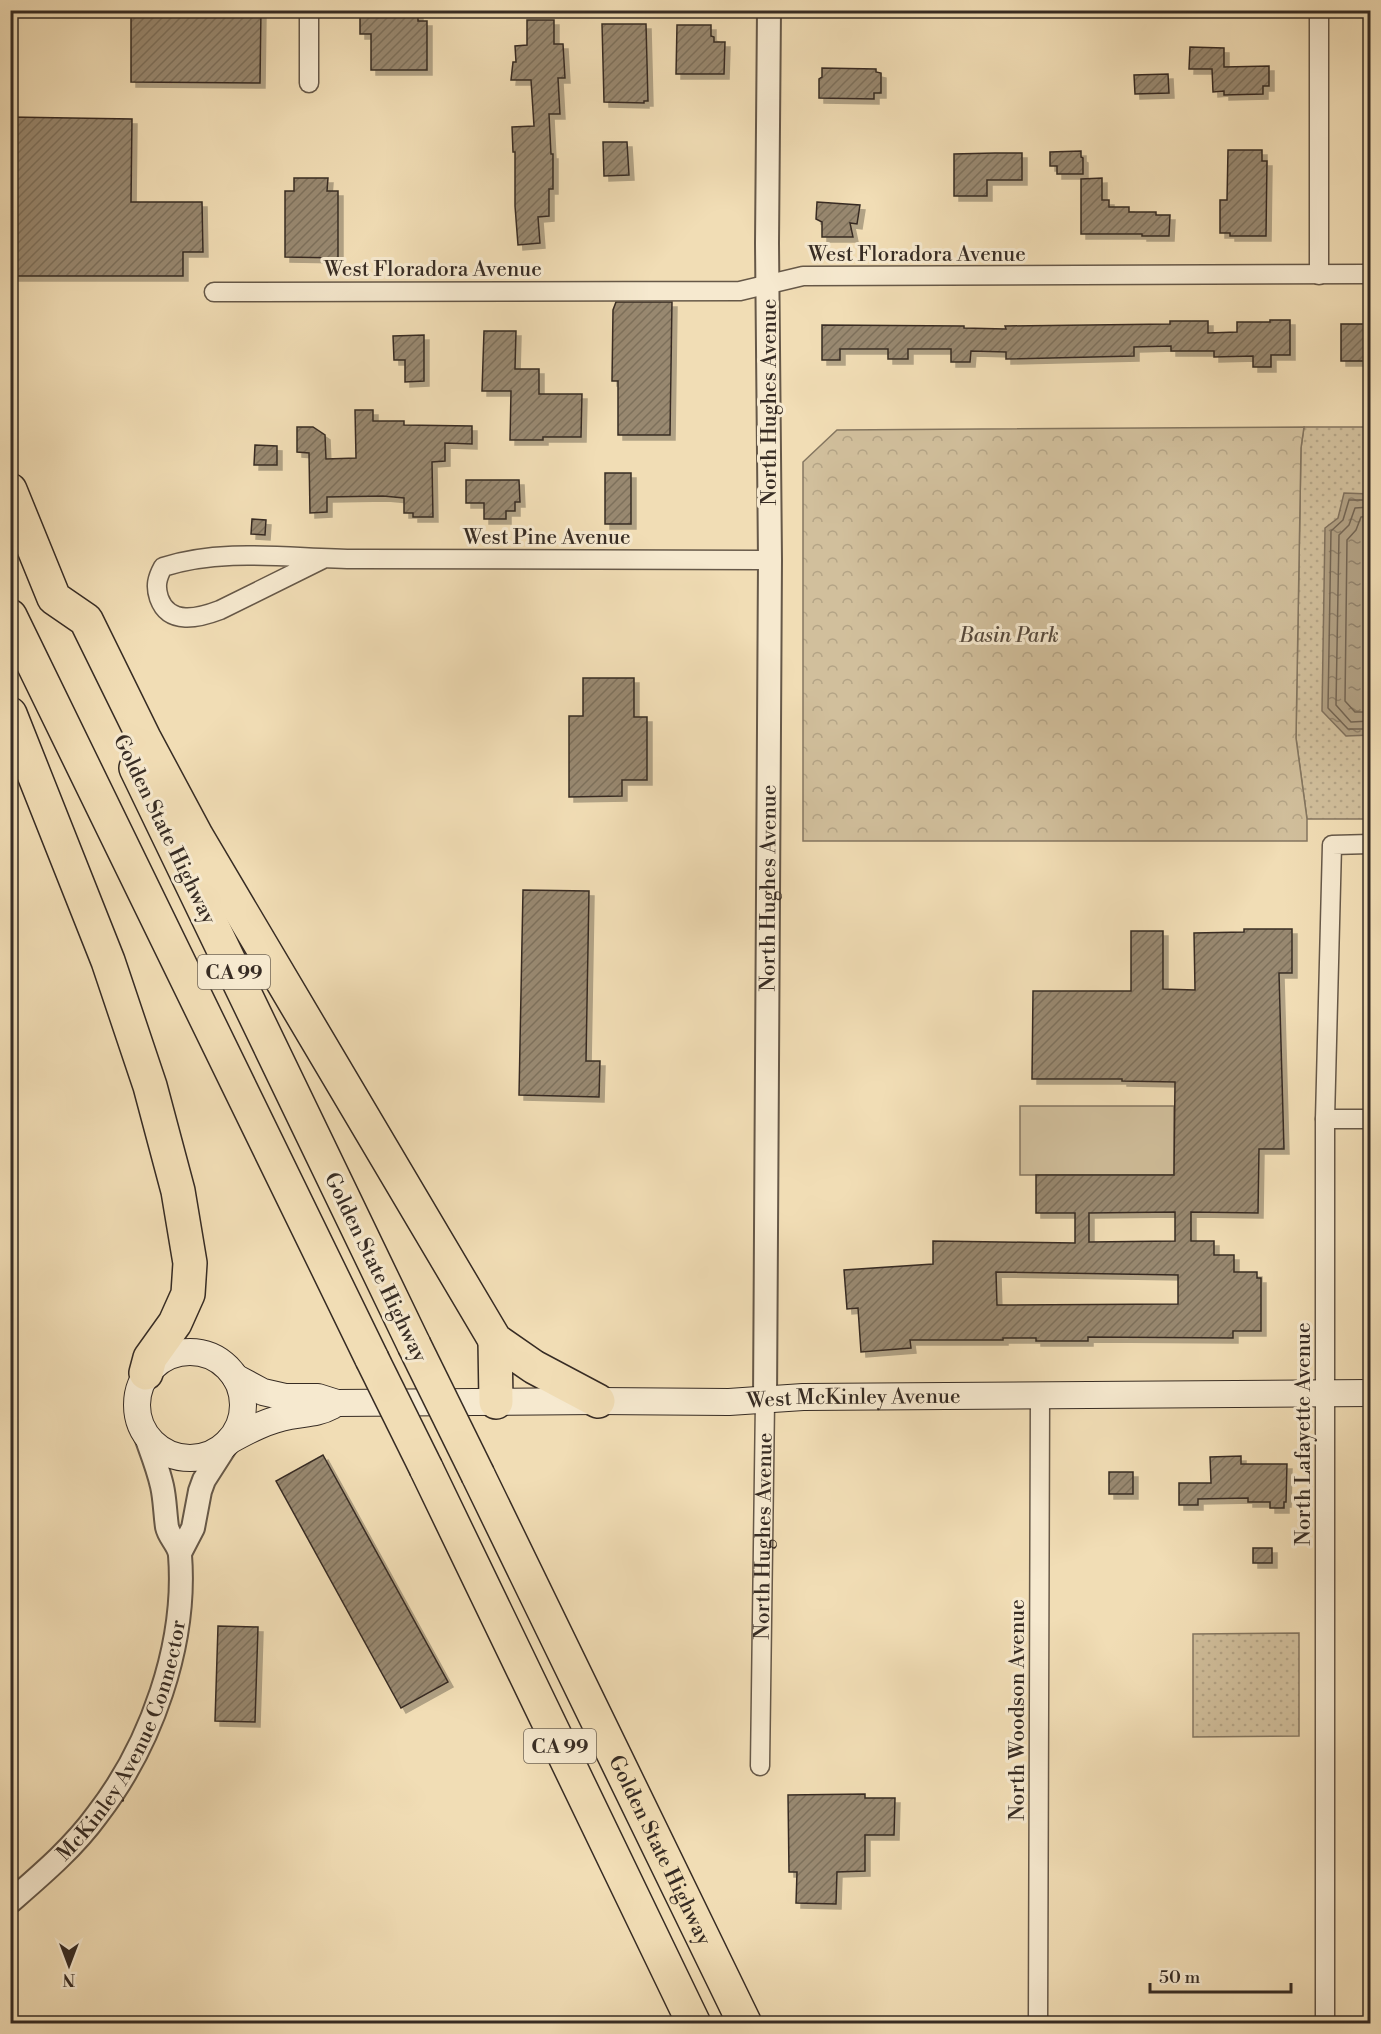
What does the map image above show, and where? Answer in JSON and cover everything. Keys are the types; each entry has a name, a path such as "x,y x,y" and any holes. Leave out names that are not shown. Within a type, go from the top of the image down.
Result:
{"highway":[{"path":"10,490 54,598 86,620 144,738 197,837 495,1340 534,1367 598,1401"},
{"name":"Golden State Highway","path":"10,509 745,2024"},
{"name":"Golden State Highway","path":"10,615 694,2024"},
{"path":"10,714 108,961 150,1086 178,1191 190,1263 188,1294 175,1323 150,1358 147,1373"},
{"path":"495,1340 496,1402"}],"main road":[{"name":"West McKinley Avenue","path":"147,1373 159,1361 175,1354 192,1352 209,1355 224,1364 235,1377 263,1392 318,1398 337,1403 765,1401 803,1398 1371,1393"},
{"path":"145,1434 138,1420 136,1404 139,1388 147,1373"},
{"path":"229,1441 239,1426 243,1410 242,1393 235,1377"},
{"name":"West McKinley Avenue","path":"145,1434 156,1446 170,1454 185,1458 201,1457 216,1451 229,1441 259,1425 291,1416 320,1413 337,1403"}],"street":[{"path":"309,10 309,83"},
{"name":"North Hughes Avenue","path":"760,1766 765,1401 770,560 769,10"},
{"path":"1318,10 1319,275"},
{"name":"West Floradora Avenue","path":"214,292 740,291 803,276 1371,274"},
{"name":"West Pine Avenue","path":"323,559 206,615 186,618 172,614 162,607 156,587 157,578 163,567 181,561 211,556 323,559 770,560"},
{"name":"North Lafayette Avenue","path":"1325,2024 1325,1119 1332,845 1371,844"},
{"path":"1325,1119 1371,1119"},
{"name":"North Woodson Avenue","path":"1038,2024 1040,1396"},
{"name":"McKinley Avenue Connector","path":"10,1902 75,1842 97,1816 118,1786 144,1738 158,1705 173,1646 180,1592 180,1552 168,1528 159,1472 145,1434"},
{"name":"McKinley Avenue Connector","path":"180,1552 193,1528 204,1480 229,1441"}],"green space":[{"path":"1304,427 1370,427 1370,819 1307,819 1296,738 1301,448"},
{"name":"Basin Park","path":"1304,427 1301,448 1296,738 1307,819 1307,841 803,841 803,462 837,430"},
{"path":"1020,1106 1174,1106 1174,1175 1020,1175"},
{"path":"1299,1633 1299,1736 1193,1737 1193,1634"}],"water":[{"path":"1344,493 1370,494 1370,735 1346,736 1322,711 1325,528 1338,518"}],"building":[{"path":"131,10 261,10 260,83 131,82"},
{"path":"360,10 418,10 418,21 427,21 427,70 371,70 371,34 360,34"},
{"path":"527,20 554,20 554,44 563,44 565,78 558,78 560,114 549,114 551,154 553,154 553,189 549,189 549,216 538,217 540,243 518,245 512,127 534,126 531,80 511,80 513,62 516,62 515,46 527,45"},
{"path":"602,24 646,24 648,101 644,103 604,102"},
{"path":"677,25 711,25 711,36 714,37 714,42 725,42 724,74 676,74"},
{"path":"1190,47 1224,48 1224,67 1269,66 1269,86 1263,86 1263,94 1224,95 1224,91 1213,92 1212,69 1189,69"},
{"path":"822,68 876,69 876,72 881,73 881,93 874,93 874,99 819,98 819,79 822,77"},
{"path":"1168,74 1169,93 1135,94 1134,75"},
{"path":"10,117 132,119 131,202 202,202 203,252 183,252 183,276 10,276"},
{"path":"603,142 627,142 629,175 604,176"},
{"path":"1228,150 1262,150 1262,161 1267,161 1266,236 1230,236 1230,233 1220,233 1220,200 1227,200"},
{"path":"1081,151 1083,174 1057,174 1057,166 1050,166 1050,152"},
{"path":"1022,153 1022,180 987,180 987,196 954,196 954,154"},
{"path":"294,178 328,178 327,191 338,191 338,258 285,257 285,191 294,191"},
{"path":"1102,178 1102,200 1109,200 1109,207 1129,207 1129,212 1156,212 1156,215 1170,215 1169,236 1081,234 1081,179"},
{"path":"817,202 860,205 857,224 850,223 853,237 822,237 822,222 816,219"},
{"path":"616,302 672,302 670,435 618,435 618,381 612,381 613,310"},
{"path":"1270,320 1290,320 1290,355 1271,355 1271,367 1253,367 1253,356 1214,357 1214,351 1171,351 1171,346 1134,347 1134,356 1006,359 1006,352 971,351 970,362 951,362 951,349 908,349 908,359 888,359 888,349 840,349 840,360 822,360 822,325 964,326 964,328 1006,329 1005,326 1170,324 1170,321 1208,321 1208,333 1237,332 1237,322 1270,322"},
{"path":"1341,324 1371,324 1371,361 1341,361"},
{"path":"484,331 516,331 515,369 539,369 539,394 582,394 581,437 510,440 511,391 482,391"},
{"path":"424,335 424,381 405,382 405,360 394,360 393,336"},
{"path":"355,410 373,410 373,421 404,421 404,425 472,426 472,444 445,443 445,461 432,462 433,517 413,517 413,513 404,513 404,498 383,496 327,497 327,512 310,513 309,453 297,452 297,427 313,427 325,435 326,459 356,458"},
{"path":"255,445 277,446 277,465 254,465"},
{"path":"605,473 631,473 631,524 605,524"},
{"path":"466,480 519,480 520,502 515,502 515,511 506,511 506,519 484,519 484,503 466,503"},
{"path":"252,519 266,520 265,535 251,534"},
{"path":"583,678 634,678 634,717 647,717 647,780 622,780 622,796 569,797 569,716 583,716"},
{"path":"523,890 589,891 586,1061 600,1061 599,1097 519,1095"},
{"path":"1244,929 1292,929 1292,973 1279,973 1284,1149 1259,1149 1258,1213 1191,1212 1191,1241 1214,1241 1214,1255 1234,1255 1234,1272 1257,1272 1257,1278 1261,1278 1261,1331 1233,1331 1233,1338 1088,1337 1088,1341 1036,1341 1036,1338 910,1340 911,1348 861,1352 858,1308 847,1309 844,1270 933,1264 933,1241 1075,1243 1075,1213 1036,1213 1036,1175 1174,1175 1175,1082 1122,1081 1122,1079 1032,1079 1033,991 1131,991 1131,931 1163,931 1163,989 1195,990 1194,933 1244,932","holes":["1175,1212 1175,1241 1089,1242 1089,1213","996,1272 1178,1275 1178,1304 997,1305"]},
{"path":"323,1455 448,1682 401,1708 276,1481"},
{"path":"1241,1456 1241,1464 1287,1464 1284,1508 1270,1508 1270,1502 1248,1502 1248,1498 1198,1499 1198,1505 1179,1505 1179,1483 1211,1483 1210,1457"},
{"path":"1109,1472 1133,1472 1133,1494 1109,1494"},
{"path":"1253,1548 1272,1548 1272,1563 1253,1563"},
{"path":"218,1626 258,1627 255,1722 215,1721"},
{"path":"865,1794 865,1798 895,1798 894,1835 865,1835 865,1871 837,1872 836,1904 796,1903 797,1872 789,1872 788,1795"}]}
